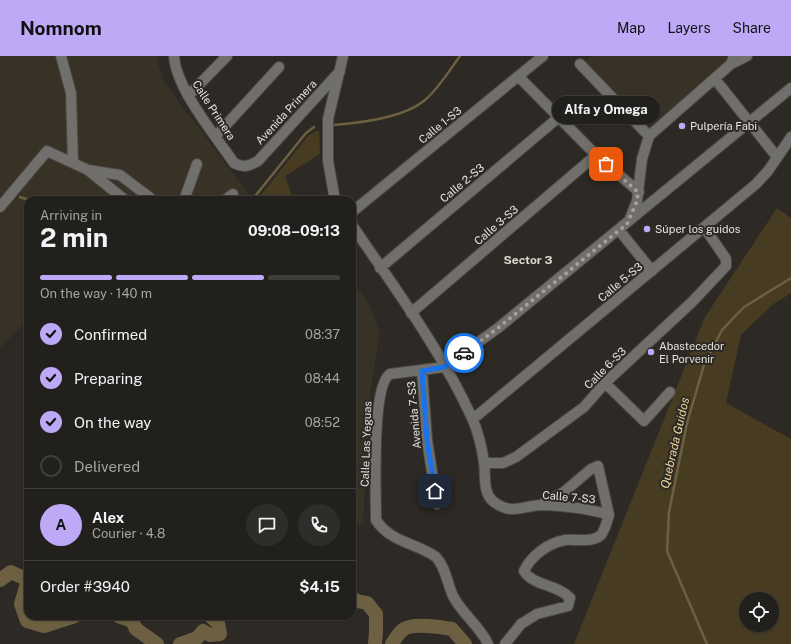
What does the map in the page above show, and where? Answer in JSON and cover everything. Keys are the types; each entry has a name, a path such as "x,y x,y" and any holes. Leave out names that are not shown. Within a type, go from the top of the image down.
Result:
{"street":[{"path":"61,56 71,93 73,163"},
{"name":"Calle Primera","path":"174,56 176,71 188,96 234,162 240,166 248,166"},
{"path":"188,96 227,56"},
{"path":"333,196 328,161 328,119 343,56"},
{"name":"Calle 1-S3","path":"356,209 543,56"},
{"path":"623,227 637,201 642,159 649,136 715,80 733,60 747,56"},
{"path":"580,64 649,136"},
{"path":"216,136 279,67"},
{"name":"Avenida Primera","path":"248,166 258,161 340,71"},
{"path":"519,77 596,155 638,192"},
{"path":"715,80 777,157"},
{"path":"356,231 411,313 444,367 498,328 791,88"},
{"name":"Calle 2-S3","path":"380,268 559,117"},
{"name":"Calle 5-S3","path":"473,420 756,184 768,172 791,137"},
{"path":"0,207 47,151 88,170 120,196"},
{"name":"Calle 3-S3","path":"411,313 596,155"},
{"path":"185,196 197,164"},
{"path":"88,170 120,175 148,196"},
{"path":"623,227 652,271"},
{"name":"Calle 6-S3","path":"484,463 504,463 516,457 584,408 605,383 692,302 727,263 704,227"},
{"name":"Calle Las Yeguas","path":"444,367 390,374 384,381 379,396 377,417 376,520 382,528 391,535 436,557 441,562 453,596 461,610 481,631 490,644"},
{"name":"Calle 7-S3","path":"444,367 473,420 484,463 486,489 488,496 493,502 514,510 541,505 590,509 609,515"},
{"name":"Avenida 7-S3","path":"422,371 427,440 437,504"},
{"path":"605,383 644,421 670,392"},
{"path":"505,644 521,624 537,614 568,606 570,603 570,598 565,593 528,578 524,571 528,563 538,553 554,543 566,540 597,538 602,534 609,515 598,466 592,469 564,492 541,505"}],"shaded area":[{"path":"0,56 156,56 164,82 248,193 245,196 24,196 24,324 0,348"},
{"path":"592,56 728,56 730,59 648,131 583,63"},
{"path":"319,130 320,154 285,176 292,196 260,196 308,136"},
{"path":"777,208 791,218 791,293 772,305 741,335 726,403 791,439 791,644 574,644 705,317"},
{"path":"356,286 369,304 380,333 370,394 363,523 369,523 356,525"}],"waterway":[{"path":"333,125 356,123 381,118 406,111 416,106 425,100 435,90 460,56"},
{"path":"255,196 306,133 314,127"},
{"path":"20,197 24,198"},
{"name":"Quebrada Guidos","path":"707,644 667,551 669,512 687,423 704,365 722,330 744,307 791,278"},
{"path":"0,580 11,572 24,578"},
{"path":"24,594 21,604 24,612"},
{"path":"356,600 367,603 376,614 375,644"},
{"path":"27,620 44,626 63,620"},
{"path":"129,620 132,621 136,629 157,644"},
{"path":"180,644 197,638 203,631 210,635 220,634 218,623 215,620"},
{"path":"392,644 404,629 414,626 452,629 465,644"}],"way so far":[{"path":"464,353 498,328 627,224 637,201 638,192 606,164"}],"place":[{"name":"Pulpería Fabi","path":"682,126"},
{"name":"Alfa y Omega","path":"606,164"},
{"name":"Súper los guidos","path":"647,229"},
{"name":"Abastecedor El Porvenir","path":"651,352"}],"district":[{"name":"Sector 3","path":"528,260"}],"route":[{"path":"435,491 427,440 422,371 444,367 464,353"}]}
